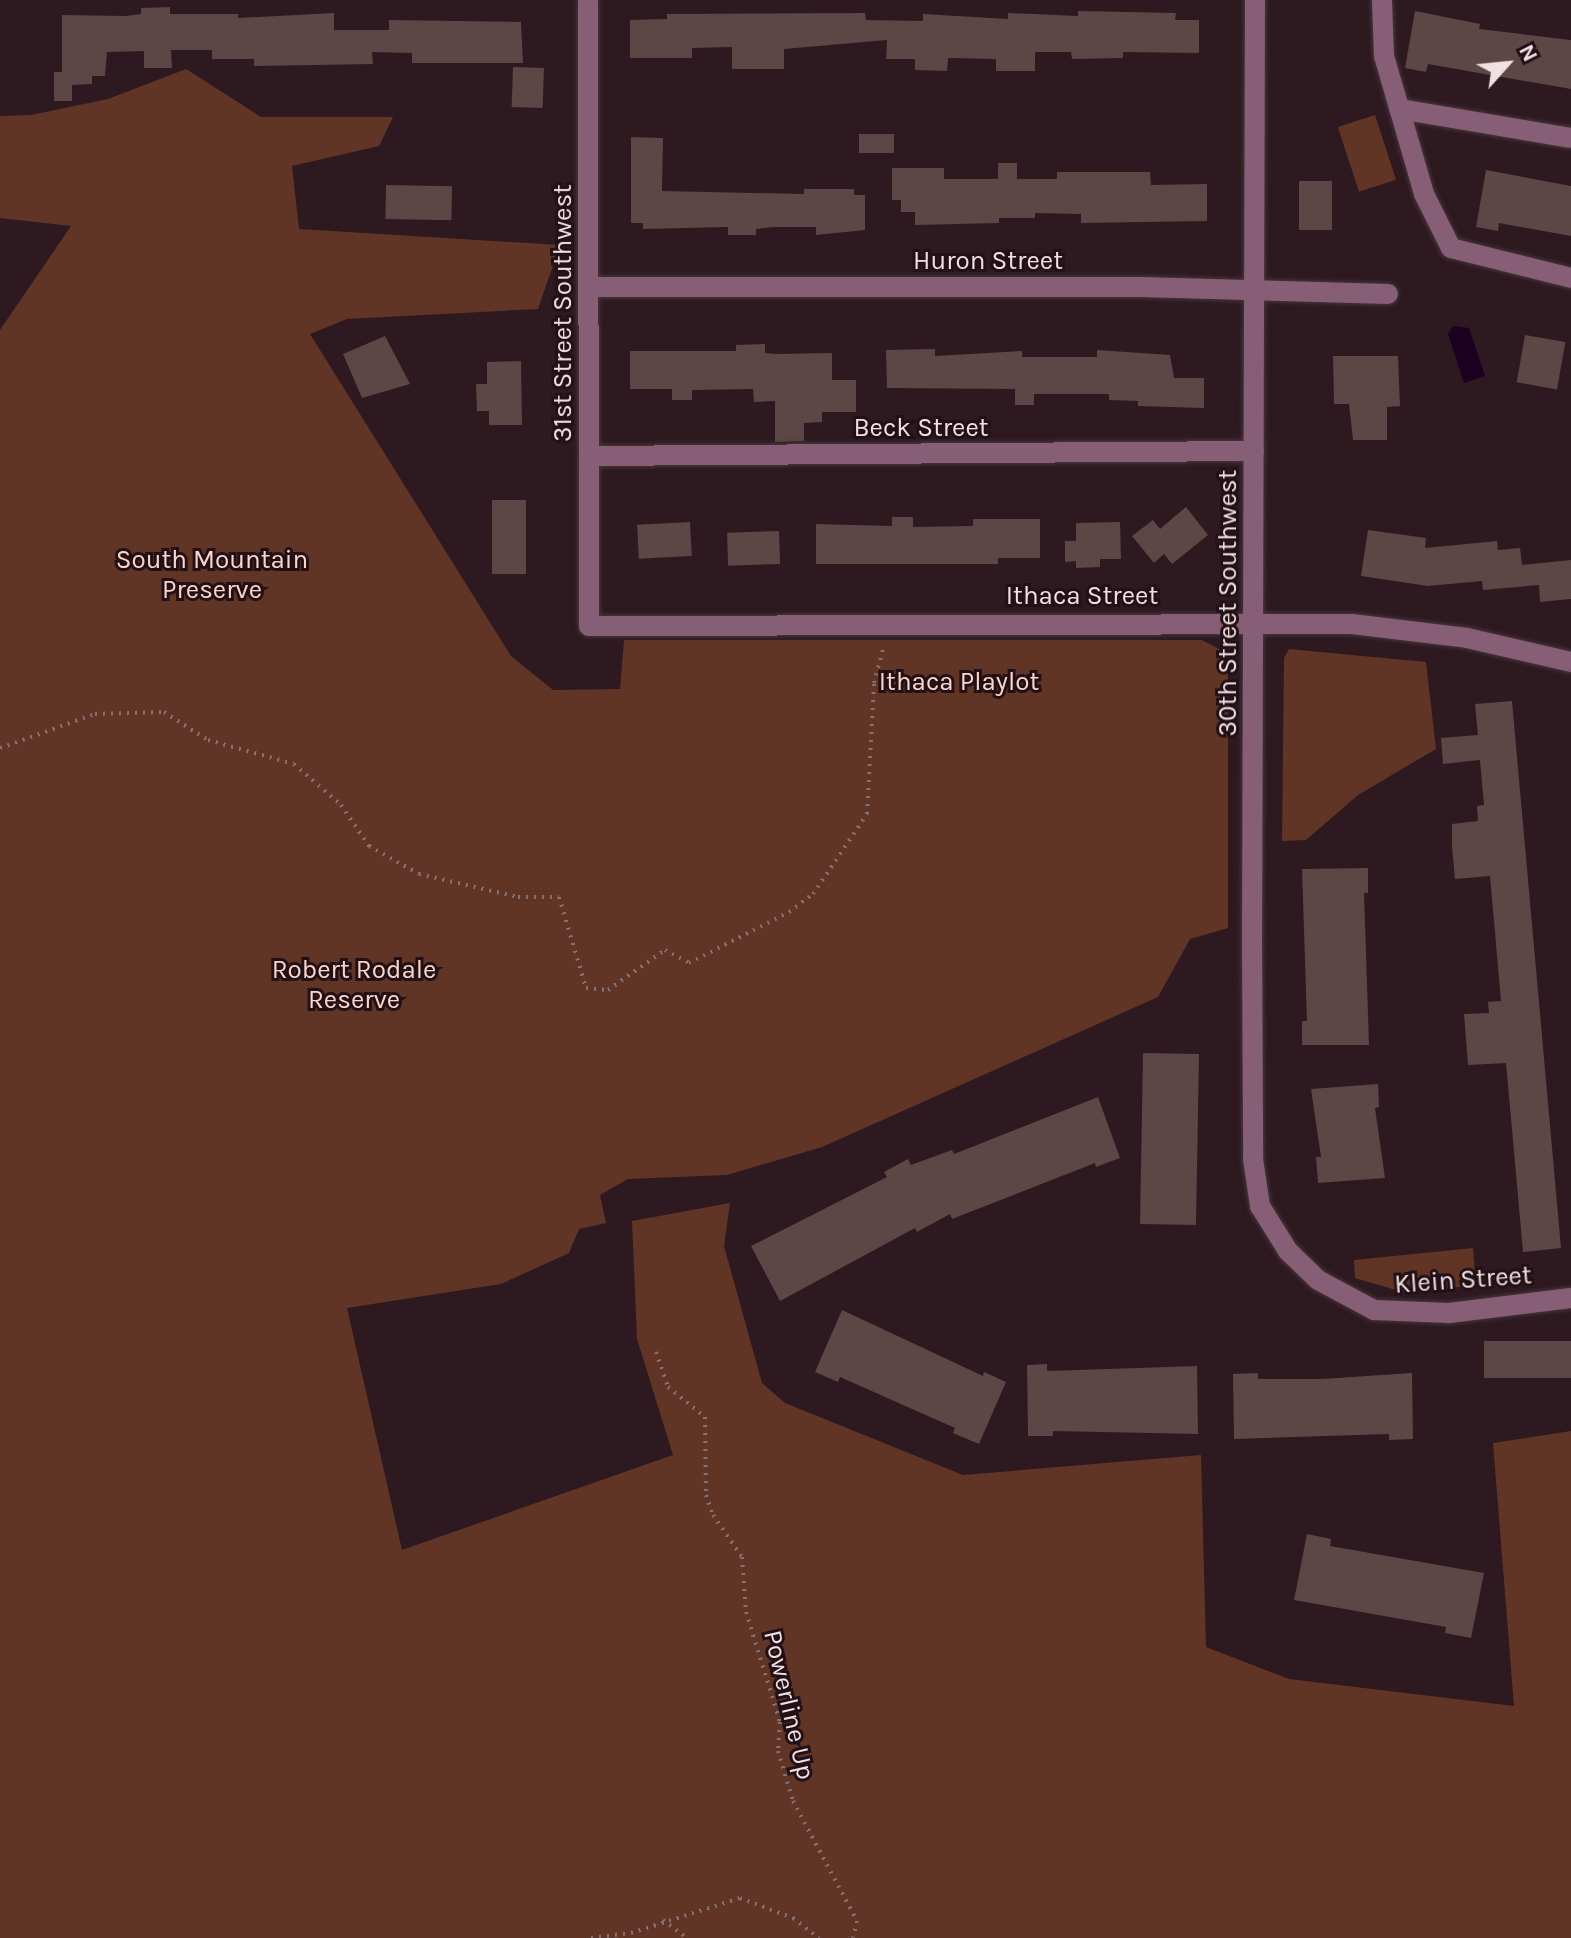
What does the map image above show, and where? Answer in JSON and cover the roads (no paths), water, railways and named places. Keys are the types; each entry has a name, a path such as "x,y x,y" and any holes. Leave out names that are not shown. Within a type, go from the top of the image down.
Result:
{"street":[{"name":"31st Street Southwest","path":"588,0 589,626"},
{"name":"30th Street Southwest","path":"1255,0 1253,1143 1260,1206"},
{"path":"1382,0 1384,56 1424,194 1451,248 1571,278"},
{"path":"1400,109 1571,138"},
{"name":"Huron Street","path":"589,287 1254,289 1388,294"},
{"name":"Beck Street","path":"589,456 1254,451"},
{"name":"Ithaca Street","path":"589,626 1255,622 1413,631 1571,662"},
{"name":"Klein Street","path":"1260,1206 1288,1251 1318,1280 1374,1310 1449,1313 1571,1298"}],"park label":[{"name":"South Mountain Preserve","path":"212,575"},
{"name":"Ithaca Playlot","path":"959,682"},
{"name":"Robert Rodale Reserve","path":"354,985"}]}
